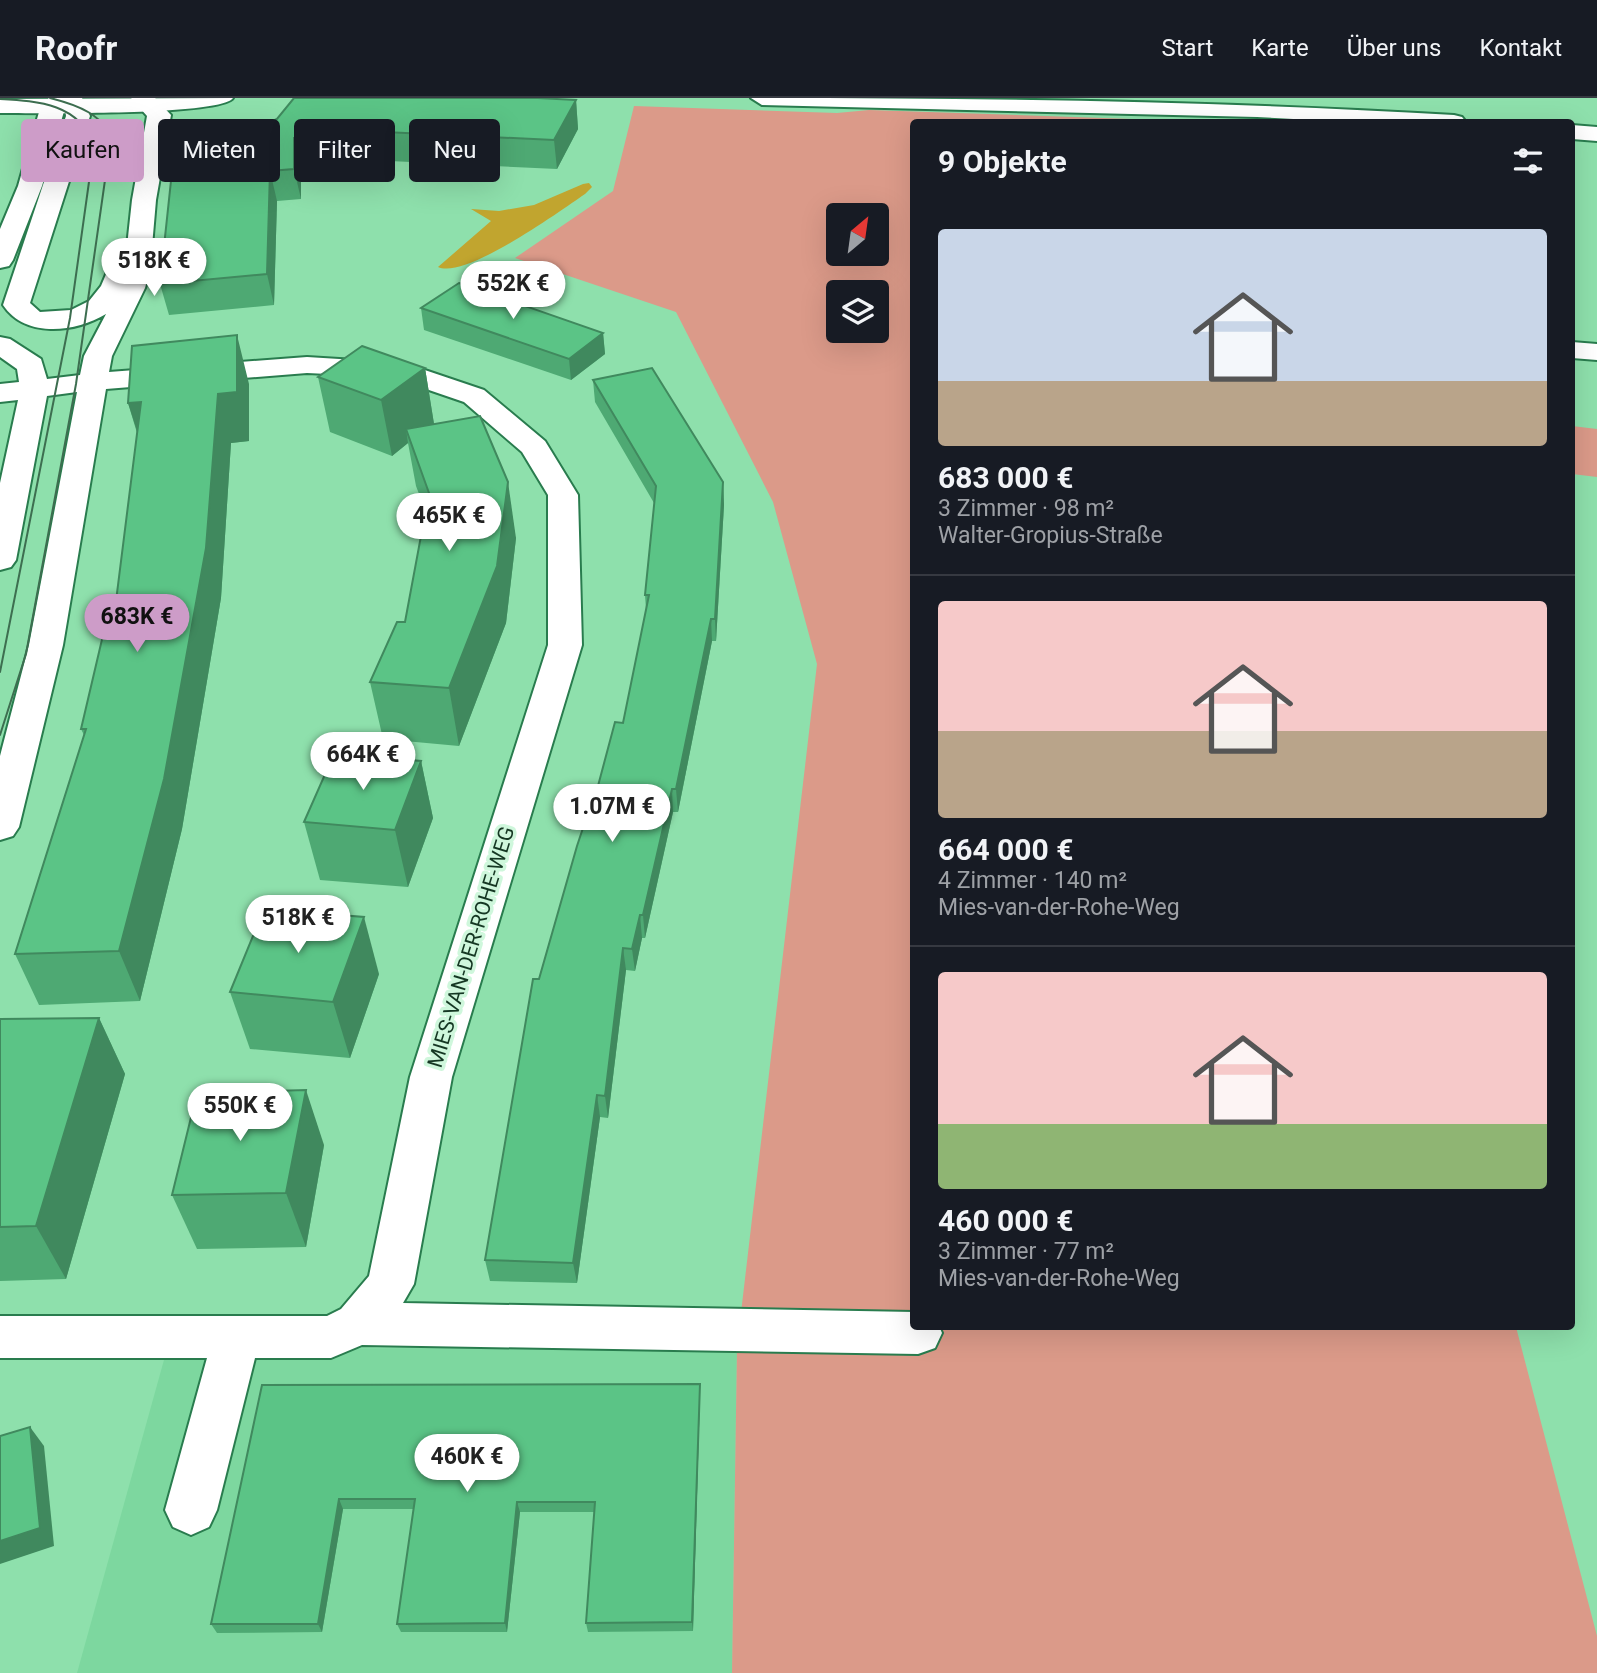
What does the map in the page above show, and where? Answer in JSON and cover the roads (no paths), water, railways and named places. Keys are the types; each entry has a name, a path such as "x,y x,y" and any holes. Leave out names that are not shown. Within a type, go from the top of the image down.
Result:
{"street":[{"path":"0,106 222,98"},
{"path":"762,98 1356,119"},
{"path":"66,102 78,116 16,306 33,320 87,315 108,299 118,274 139,115 153,100"},
{"path":"0,827 46,645 98,356 132,289 137,270 144,201 159,114 153,100"},
{"path":"0,260 66,102"},
{"path":"1575,132 1597,134"},
{"path":"0,188 30,186"},
{"path":"0,345 31,366 34,389 0,560"},
{"path":"1575,350 1597,352"},
{"name":"MIES-VAN-DER-ROHE-WEG","path":"0,393 93,382 316,365 394,369 474,396 534,447 563,495 565,645 431,1077 391,1284 358,1324 331,1337 0,1337"},
{"name":"MIES-VAN-DER-ROHE-WEG","path":"358,1324 918,1333"},
{"path":"191,1510 237,1338"}],"tram line":[{"path":"0,735 26,654 76,384 110,145 104,126 89,112 50,98"},
{"path":"0,99 29,101 56,107 79,121 94,146 70,318 0,672"}]}
